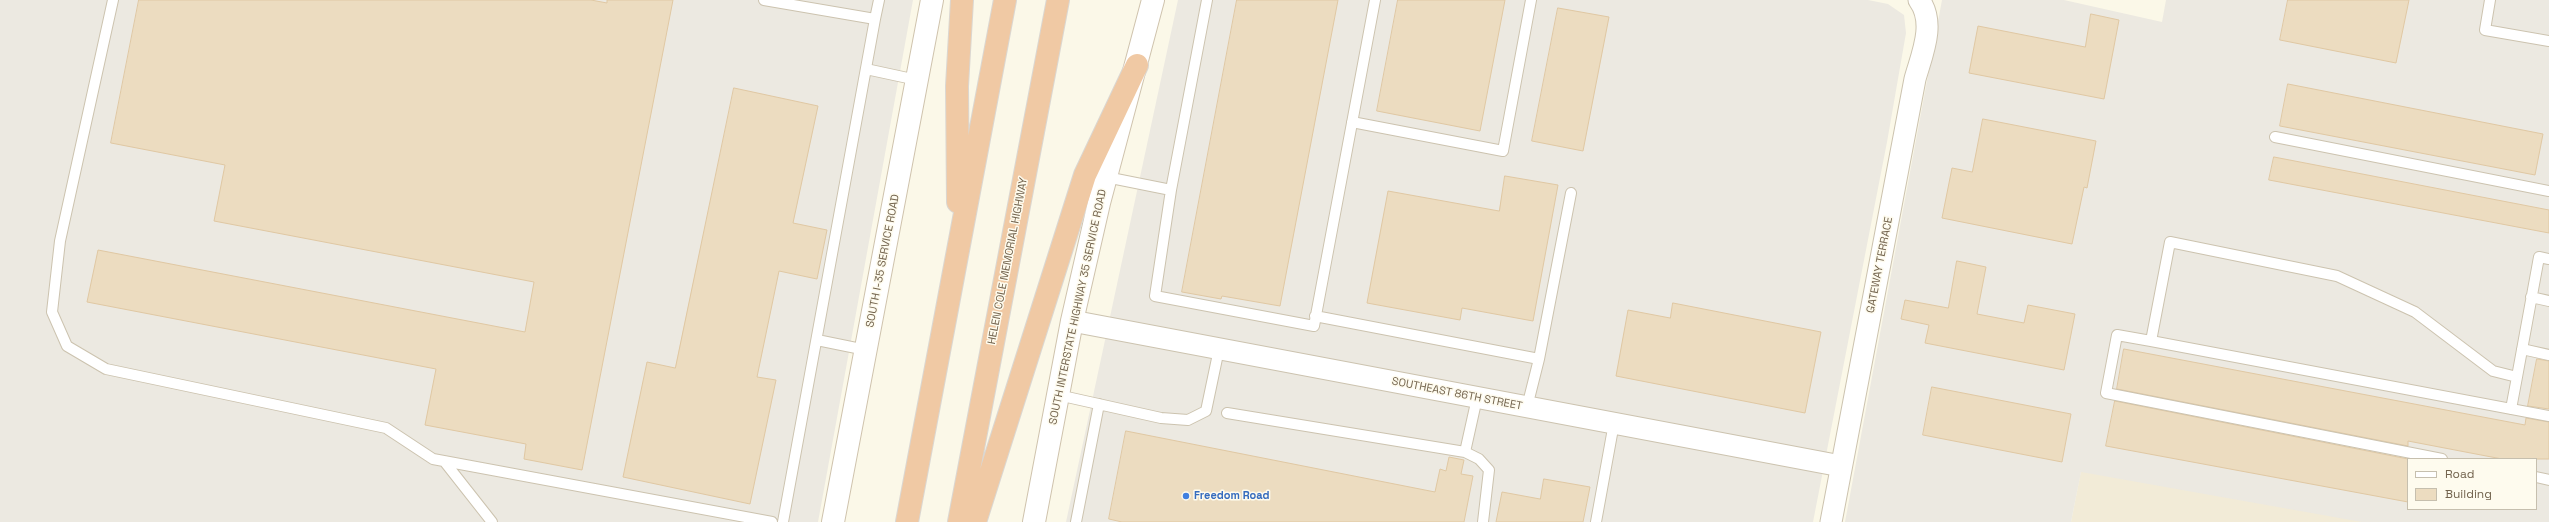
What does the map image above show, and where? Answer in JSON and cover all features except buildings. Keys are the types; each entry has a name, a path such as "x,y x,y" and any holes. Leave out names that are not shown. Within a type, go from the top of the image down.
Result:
{"highway":[{"path":"958,251 957,86 962,0"},
{"path":"907,522 1006,0"},
{"name":"HELEN COLE MEMORIAL HIGHWAY","path":"959,522 1058,0"},
{"path":"975,522 1085,175 1137,65"}],"main road":[{"name":"SOUTH I-35 SERVICE ROAD","path":"833,522 932,0"},
{"name":"SOUTH INTERSTATE HIGHWAY 35 SERVICE ROAD","path":"1034,522 1072,321 1106,177 1137,65 1153,0"}],"street":[{"name":"GATEWAY TERRACE","path":"1831,522 1915,79 1928,28 1922,4"},
{"name":"SOUTHEAST 86TH STREET","path":"1072,321 1841,466"}],"lane":[{"path":"113,0 60,242 52,312 67,346 106,369 386,428 434,459 729,518 772,522"},
{"path":"764,0 875,20"},
{"path":"783,522 879,0"},
{"path":"1208,0 1171,190 1155,296 1314,326 1375,0"},
{"path":"1352,122 1503,151 1531,0"},
{"path":"2490,0 2485,30 2549,41"},
{"path":"866,69 917,80"},
{"path":"2275,137 2549,191"},
{"path":"1106,177 1171,190"},
{"path":"1526,407 1539,359 1571,193"},
{"path":"2151,341 2170,242 2336,276 2415,312 2493,372 2517,377"},
{"path":"2511,409 2539,257 2549,259"},
{"path":"2531,297 2549,301"},
{"path":"1315,316 1539,359"},
{"path":"2437,458 2106,393 2117,335 2549,416"},
{"path":"817,340 866,350"},
{"path":"1058,395 1161,418 1188,420 1206,411 1219,349"},
{"path":"2522,349 2549,355"},
{"path":"1465,452 1477,398"},
{"path":"1076,522 1100,404"},
{"path":"1227,413 1465,452 1479,459 1488,470 1484,522"},
{"path":"1596,522 1614,423"},
{"path":"444,461 492,522"},
{"path":"2537,477 2549,480"}],"shaded area":[{"path":"0,0 913,0 818,522 0,522"},
{"path":"1178,0 1868,0 1888,4 1904,15 1906,33 1887,142 1813,522 1066,522"},
{"path":"1942,0 2064,0 2162,22 2166,0 2549,0 2549,522 2362,522 2081,472 2071,522 1845,522"},
{"path":"2081,471 2366,522 2071,522"}],"place":[{"name":"Freedom Road","path":"1186,496"}]}
